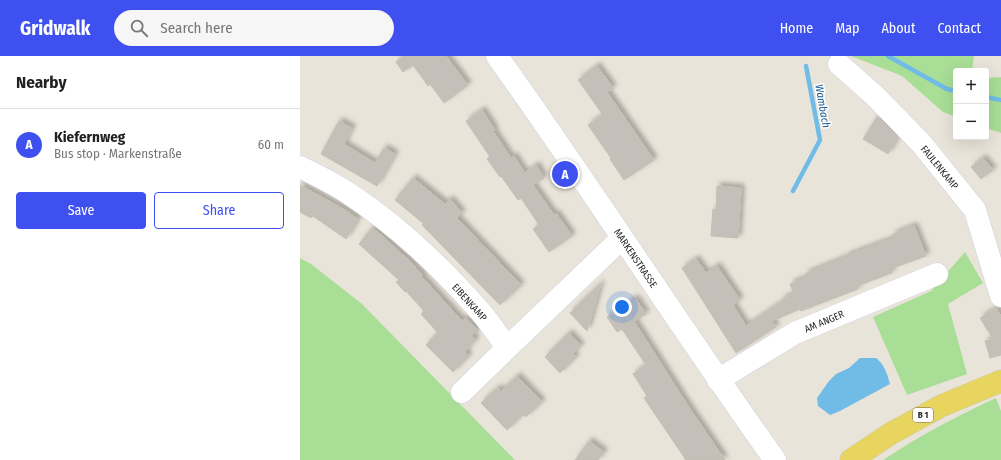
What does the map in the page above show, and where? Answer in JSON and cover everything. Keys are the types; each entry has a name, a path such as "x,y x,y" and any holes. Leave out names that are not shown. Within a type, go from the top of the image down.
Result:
{"main road":[{"name":"B 1","path":"851,460 890,434 941,406 1001,382"}],"street":[{"name":"MARKENSTRASSE","path":"497,56 718,380 775,460"},
{"name":"FAULENKAMP","path":"839,64 875,96 921,143 975,210 1001,296"},
{"name":"EIBENKAMP","path":"300,167 347,192 401,232 426,255 479,310 507,348"},
{"path":"462,392 622,238"},
{"name":"AM ANGER","path":"718,380 795,333 937,274"}],"green space":[{"path":"851,56 974,56 972,68 953,68 953,116 943,112 902,76"},
{"path":"1001,77 1001,133 989,129 989,78"},
{"path":"965,252 983,283 948,304 967,374 907,395 873,317 931,291"},
{"path":"300,258 311,264 362,304 515,460 300,460"},
{"path":"996,398 1001,411 1001,460 883,460 938,427"}],"water":[{"path":"860,358 876,358 884,367 890,384 830,415 818,406 817,398 836,374 849,368"}],"building":[{"path":"403,56 446,56 468,85 444,103 430,84 428,86 413,65 403,72 396,62"},
{"path":"597,66 613,88 607,92 654,160 624,180 588,125 603,115 578,80"},
{"path":"482,110 495,130 493,131 511,158 514,156 525,173 536,165 544,178 533,185 554,215 556,213 572,236 549,252 533,229 539,225 521,198 518,200 487,159 490,157 466,121"},
{"path":"877,117 898,137 888,154 863,139"},
{"path":"339,121 352,128 344,144 375,163 384,148 395,154 377,186 321,154"},
{"path":"983,158 993,170 981,179 971,167"},
{"path":"413,178 445,204 450,199 462,213 457,218 521,285 500,305 422,225 424,224 395,200"},
{"path":"300,185 358,219 346,239 313,216 311,218 300,212"},
{"path":"717,186 741,188 738,238 711,236 713,209 716,210"},
{"path":"914,226 926,256 890,269 892,273 857,286 858,289 801,311 800,309 772,321 776,327 736,353 682,268 696,259 706,273 717,266 740,300 733,305 746,326 783,301 782,299 794,294 790,284 807,277 805,274 847,257 846,256 894,238 893,234"},
{"path":"372,228 414,265 423,275 421,276 462,321 465,318 478,330 472,336 476,340 465,352 469,356 453,372 426,345 438,333 421,314 424,311 396,282 399,280 359,244"},
{"path":"601,283 587,331 570,313"},
{"path":"635,298 646,314 634,321 690,409 725,460 686,460 644,398 647,396 633,374 646,365 622,329 617,332 607,317"},
{"path":"996,308 1001,316 1001,355 990,358 985,341 993,339 980,318"},
{"path":"569,333 581,346 572,354 576,357 560,373 545,357"},
{"path":"517,376 542,402 526,417 523,414 507,430 481,403 497,388 501,391"},
{"path":"589,441 604,452 598,460 575,460"}],"waterway":[{"path":"888,56 947,89 953,90"},
{"name":"Wambach","path":"793,191 820,140 806,66"},
{"path":"989,98 1001,100"}],"place":[{"name":"Kiefernweg","path":"565,174"}]}
